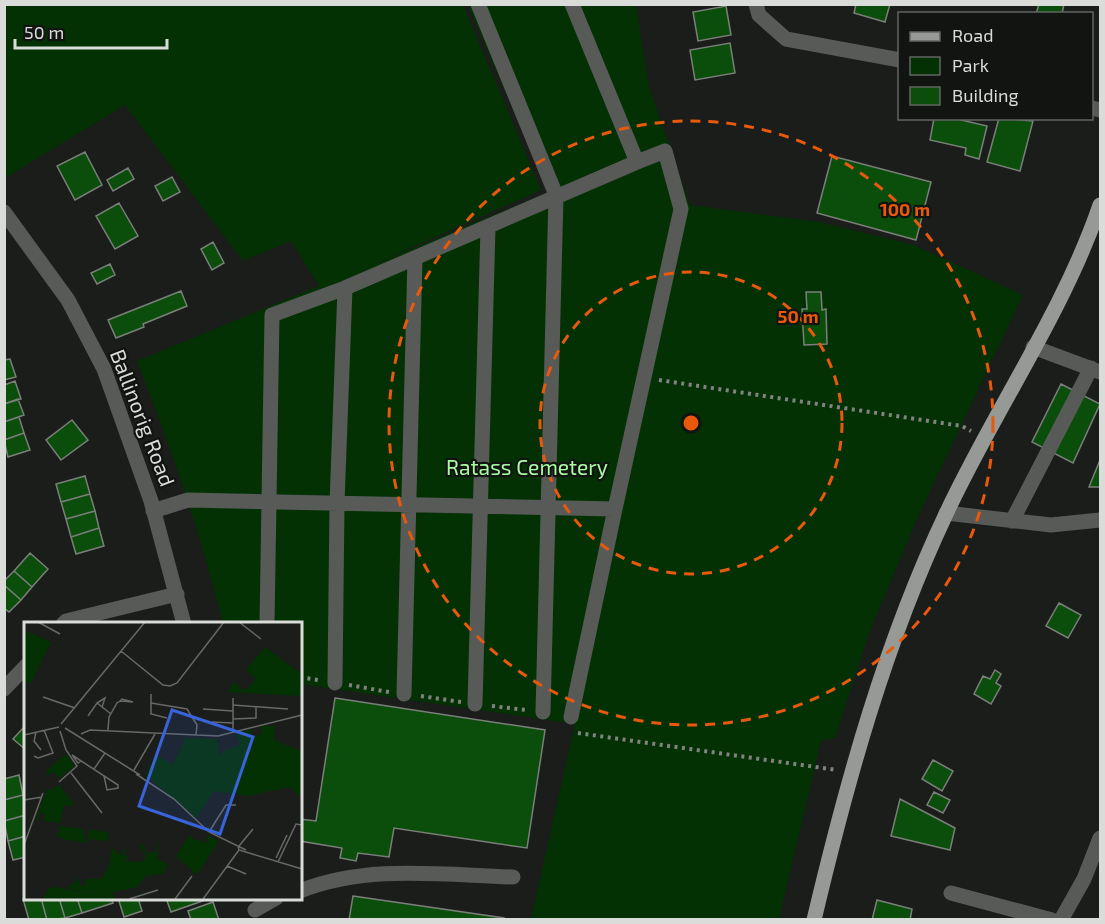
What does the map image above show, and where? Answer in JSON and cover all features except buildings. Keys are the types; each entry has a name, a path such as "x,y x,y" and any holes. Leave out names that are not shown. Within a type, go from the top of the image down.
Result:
{"main road":[{"path":"814,920 832,843 874,697 910,595 946,513 1071,275 1101,205"}],"street":[{"path":"478,4 556,195 543,712"},
{"path":"572,4 637,162"},
{"path":"756,4 759,15 786,39 898,60"},
{"path":"267,622 272,315 345,288 488,227 556,195 665,151 681,209 571,717"},
{"name":"Ballinorig Road","path":"7,220 68,300 104,369 153,511 184,622"},
{"path":"475,704 488,227"},
{"path":"404,694 415,258"},
{"path":"335,683 337,503 345,288"},
{"path":"1012,521 1096,370 1033,347"},
{"path":"153,511 188,500 615,509"},
{"path":"946,513 1051,525 1101,520"},
{"path":"65,622 177,594"},
{"path":"4,689 24,668"},
{"path":"1061,920 1084,879 1101,838"},
{"path":"302,890 327,880 362,874 513,877"},
{"path":"951,893 1052,920"},
{"path":"255,909 276,900"}],"path":[{"path":"644,378 962,426 985,438"}],"green space":[{"name":"Ratass Cemetery","path":"4,5 463,5 541,190 361,270 548,192 468,5 636,5 649,87 690,205 819,222 914,245 1023,295 921,510 870,630 835,738 821,741 779,919 531,919 575,724 302,684 302,622 222,622 184,491 137,361 319,286 291,241 243,261 125,105 5,178"}]}
